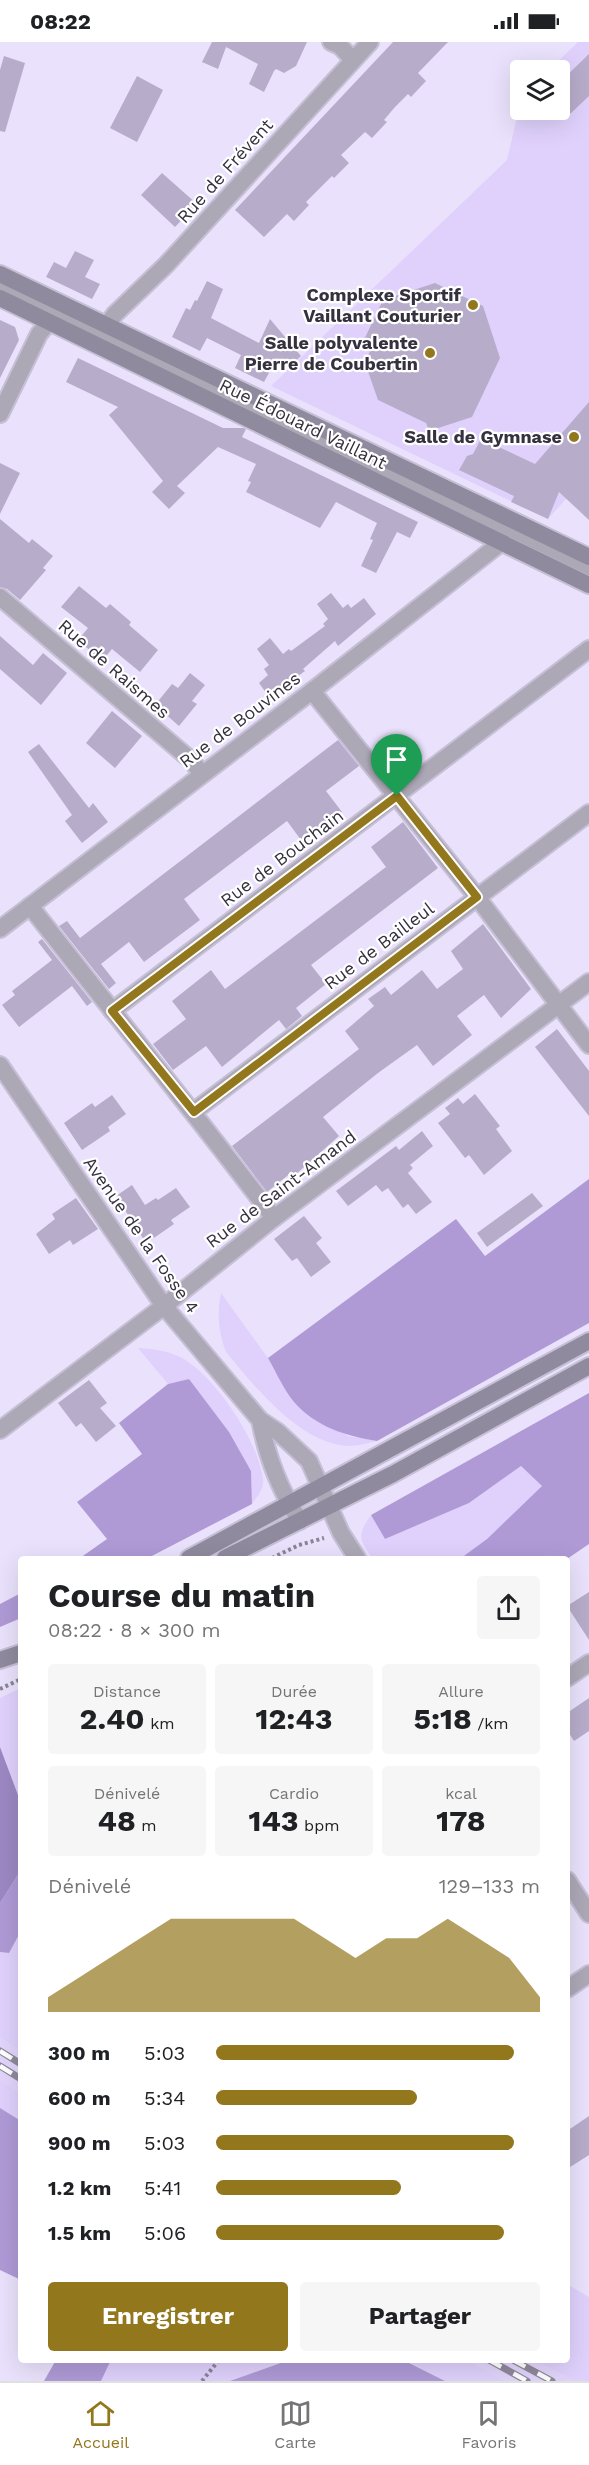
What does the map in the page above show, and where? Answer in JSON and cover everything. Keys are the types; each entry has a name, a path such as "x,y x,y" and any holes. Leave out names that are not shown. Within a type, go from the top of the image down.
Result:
{"main road":[{"name":"Rue Édouard Vaillant","path":"0,274 589,557"},
{"name":"Rue Édouard Vaillant","path":"0,298 589,585"},
{"path":"193,1556 322,1488 589,1341"},
{"path":"229,1556 330,1506 589,1366"},
{"path":"0,1660 18,1654"}],"street":[{"path":"331,42 339,46 353,60"},
{"name":"Rue de Frévent","path":"107,325 115,314 166,265 370,42"},
{"path":"0,414 39,334 49,322"},
{"name":"Rue de Bouvines","path":"0,928 312,690 501,542"},
{"name":"Rue de Raismes","path":"0,597 192,761 201,773"},
{"name":"Rue de Bouchain","path":"112,1011 589,649"},
{"path":"312,690 477,897 589,1045"},
{"name":"Rue de Bailleul","path":"194,1112 589,813"},
{"path":"30,906 194,1112 274,1218"},
{"name":"Rue de Saint-Amand","path":"0,1430 164,1306 274,1218 589,982"},
{"name":"Avenue de la Fosse 4","path":"0,1065 164,1306 260,1420 278,1432 309,1461 341,1533 356,1556"},
{"name":"Avenue de la Fosse 4","path":"260,1420 272,1469 289,1505 300,1521"},
{"path":"570,1676 589,1663"},
{"path":"570,1882 584,1893 589,1914"},
{"path":"570,1987 589,1974"}],"lane":[{"path":"0,286 589,570"}],"path":[{"path":"276,1556 299,1545 341,1533"},
{"path":"0,1689 18,1680"},
{"path":"202,2381 217,2363"}],"shaded area":[{"name":"Complexe Sportif Vaillant Couturier","path":"578,42 589,42 589,473 548,519 271,386 507,160 516,120 570,120 570,60 559,60"},
{"path":"589,1179 589,1323 377,1441 343,1433 322,1424 303,1411 290,1397 268,1358 456,1219 485,1256"},
{"path":"221,1293 268,1358 293,1401 348,1436 377,1441 352,1446 331,1443 313,1436 280,1411 250,1381 226,1352 219,1322"},
{"path":"138,1348 163,1351 187,1361 224,1398 245,1431 260,1465 262,1487 252,1504 251,1471 189,1379 168,1384"},
{"path":"189,1379 229,1432 251,1471 252,1504 152,1556 83,1556 107,1539 77,1502 142,1454 119,1423 168,1384"},
{"path":"589,1393 589,1544 570,1557 464,1556 487,1539 542,1486 521,1466 469,1503 385,1539 371,1515"},
{"path":"521,1466 542,1486 487,1539 464,1556 371,1556 362,1541 363,1527 371,1515 385,1539 469,1503"},
{"path":"18,1595 18,1619 0,1627 0,1604"},
{"path":"18,1689 18,1795 0,1747 0,1698"},
{"path":"0,1747 18,1795 18,1875 0,1903"},
{"path":"18,1875 18,1936 9,1953 0,1952 0,1903"},
{"path":"18,1936 18,2049 0,2038 0,1952 9,1953"},
{"path":"0,2038 18,2049 18,2091 0,2080"},
{"path":"0,2080 18,2091 18,2119 0,2108"},
{"path":"0,2108 18,2119 18,2279 0,2270"},
{"path":"570,2286 589,2297 589,2381 573,2381 540,2363 570,2363"},
{"path":"54,2363 110,2363 101,2381 44,2381"},
{"path":"110,2363 281,2363 230,2381 101,2381"},
{"path":"281,2363 409,2363 445,2381 230,2381"},
{"path":"409,2363 472,2363 505,2381 445,2381"},
{"path":"472,2363 540,2363 573,2381 505,2381"}],"building":[{"path":"212,42 307,42 296,66 284,73 276,69 264,92 249,84 258,64 226,47 218,69 202,62"},
{"path":"393,42 448,42 418,73 426,81 411,97 408,94 395,107 384,120 387,122 372,138 365,132 341,155 349,163 306,202 309,205 294,221 287,214 264,237 235,210"},
{"path":"589,54 589,96 570,114 570,72"},
{"path":"4,56 25,63 5,132 0,131 0,70"},
{"path":"137,76 163,90 137,142 110,128"},
{"path":"162,173 197,204 175,227 141,195"},
{"path":"75,251 94,260 85,277 100,284 92,299 46,277 54,262 66,268"},
{"path":"207,281 223,289 211,318 259,343 270,319 301,356 288,368 277,358 264,382 235,368 241,355 207,338 200,351 172,337 186,308 190,310 195,300 197,301"},
{"name":"Salle polyvalente Pierre de Coubertin","path":"435,283 483,306 500,358 472,417 429,431 426,423 378,400 365,363 370,351 362,344 383,300"},
{"path":"0,320 15,327 19,340 0,378"},
{"path":"78,358 223,428 246,429 242,437 418,522 410,538 397,532 376,573 361,566 373,540 370,539 377,523 336,502 320,528 246,492 251,482 248,481 256,464 218,447 177,486 185,493 169,509 152,492 163,481 109,415 118,407 66,382"},
{"path":"589,402 589,520 559,492 548,519 511,502 514,496 459,470 467,456 473,454 484,433 499,440 501,448 535,464"},
{"path":"0,463 20,473 0,514"},
{"path":"0,519 29,543 32,539 53,556 43,568 46,570 20,600 7,589 0,587"},
{"path":"79,586 106,608 110,604 131,622 129,625 158,650 140,672 112,649 102,661 78,640 88,628 61,607"},
{"path":"331,593 343,608 348,604 351,608 364,598 376,614 338,646 335,641 303,669 305,671 269,697 259,683 268,675 264,669 269,665 257,649 270,638 283,654 289,649 291,651 325,626 323,624 328,619 317,604"},
{"path":"0,636 33,665 43,653 67,673 41,705 0,669"},
{"path":"190,673 205,685 192,701 197,704 179,726 155,705 172,684 178,688"},
{"path":"112,711 142,736 115,768 86,743"},
{"path":"338,740 359,766 326,791 342,812 301,840 287,821 184,899 200,920 144,962 129,942 101,964 116,983 109,989 59,926 67,921 80,938"},
{"path":"39,744 89,808 93,803 108,822 82,843 65,821 72,815 28,752"},
{"path":"403,822 438,868 311,965 326,984 296,1008 302,1016 286,1029 279,1020 222,1067 206,1046 173,1070 153,1044 186,1019 172,1001 211,970 225,989 386,867 371,847"},
{"path":"483,924 531,989 501,1018 484,995 457,1016 472,1035 433,1066 417,1045 378,1073 323,1117 339,1136 295,1175 292,1172 267,1192 232,1146 359,1049 345,1031 374,1006 368,999 385,987 391,995 422,970 437,989 463,969 451,951"},
{"path":"42,939 92,1002 87,1006 72,986 19,1027 2,1005 15,995 12,991 52,960 38,942"},
{"path":"557,1029 589,1071 589,1116 535,1047"},
{"path":"475,1094 500,1126 496,1129 512,1151 484,1175 469,1155 465,1158 438,1123 450,1114 445,1108 458,1098 463,1104"},
{"path":"112,1095 126,1114 108,1127 110,1131 82,1150 64,1123 92,1103 95,1107"},
{"path":"422,1131 433,1146 410,1165 413,1168 408,1173 432,1202 416,1214 408,1204 403,1208 388,1188 382,1192 376,1185 348,1206 336,1191 396,1146 399,1150"},
{"path":"132,1185 145,1205 156,1198 158,1200 176,1188 190,1207 171,1220 174,1224 151,1240 144,1240 116,1196"},
{"path":"532,1193 543,1206 487,1247 477,1233"},
{"path":"76,1198 98,1229 73,1245 70,1240 49,1254 36,1234 55,1219 52,1214"},
{"path":"304,1216 322,1238 316,1243 331,1262 311,1277 297,1258 292,1261 274,1239"},
{"path":"89,1380 107,1403 100,1408 116,1426 96,1442 81,1423 76,1427 58,1403"},
{"path":"589,1592 589,1640 570,1611 570,1604"},
{"path":"589,1698 589,1731 574,1741 570,1735 570,1711"},
{"path":"589,2116 589,2155 570,2167 570,2129"}],"railway":[{"path":"0,2051 18,2062"},
{"path":"0,2066 18,2077"},
{"path":"494,2363 527,2381"},
{"path":"519,2363 552,2381"}],"place":[{"name":"Complexe Sportif Vaillant Couturier","path":"473,305"},
{"name":"Salle polyvalente Pierre de Coubertin","path":"430,353"},
{"name":"Salle de Gymnase","path":"574,437"}],"route":[{"path":"397,796 477,897 194,1112 112,1011 397,796"}]}
